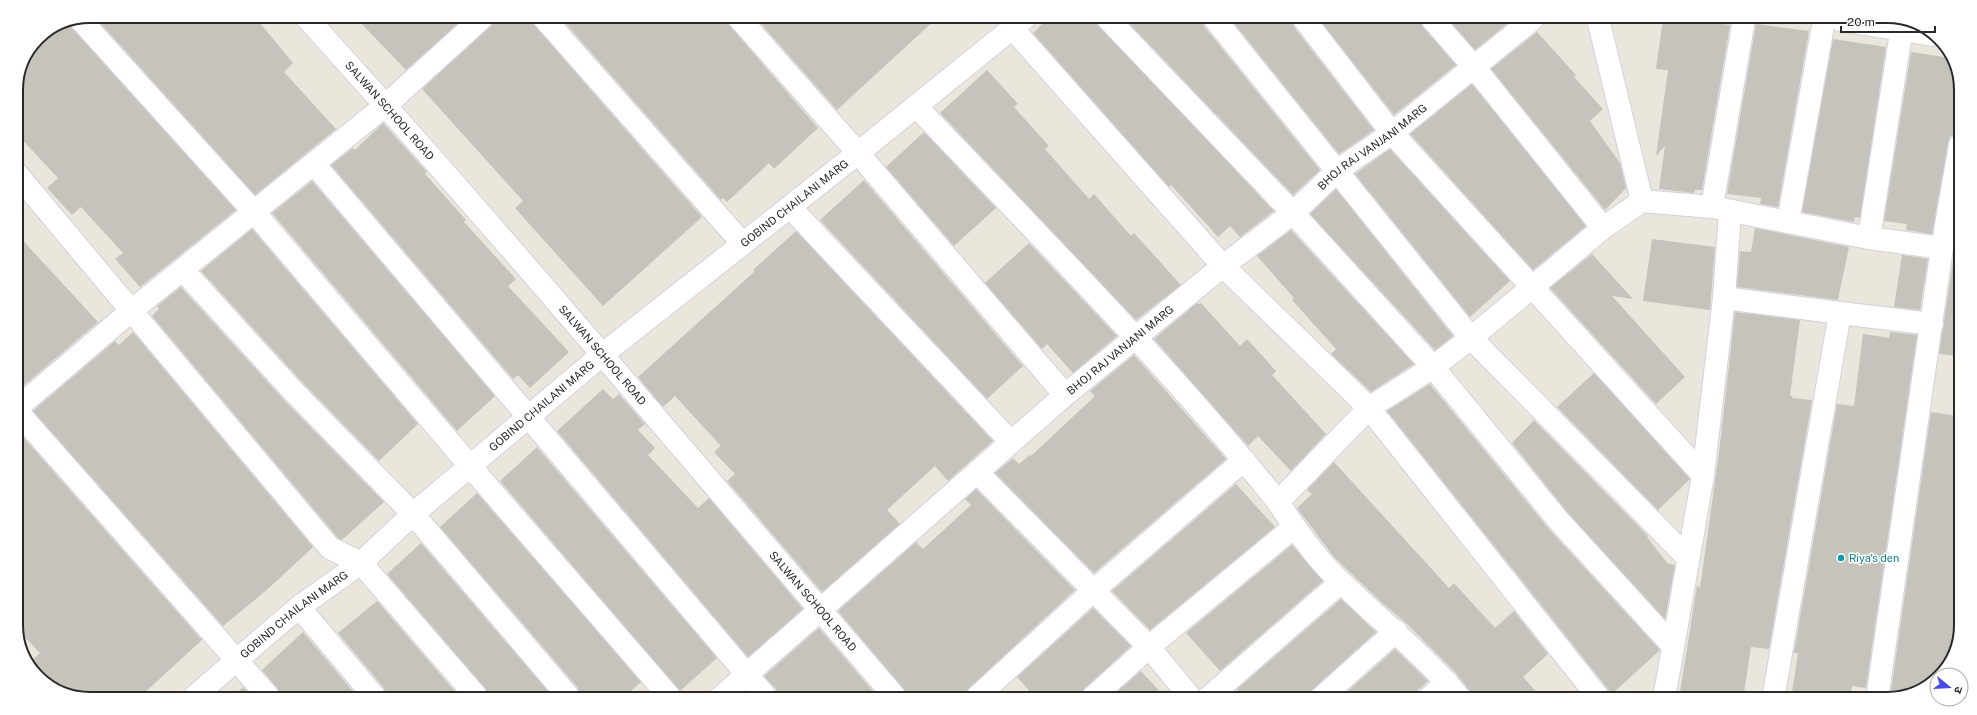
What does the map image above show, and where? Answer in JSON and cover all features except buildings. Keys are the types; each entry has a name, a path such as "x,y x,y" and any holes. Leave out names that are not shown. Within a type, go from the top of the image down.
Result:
{"street":[{"path":"84,23 254,212 470,466 666,692"},
{"name":"SALWAN SCHOOL ROAD","path":"311,23 603,354 891,692"},
{"path":"23,404 131,311 386,106 476,23"},
{"path":"548,23 743,244"},
{"path":"743,23 858,153 1065,395"},
{"path":"1112,23 1293,213 1433,367 1559,521 1673,646"},
{"path":"1218,23 1338,170 1471,338 1688,558"},
{"path":"1307,23 1392,133 1703,475"},
{"path":"1436,23 1474,67 1603,228"},
{"name":"BHOJ RAJ VANJANI MARG","path":"726,692 821,611 1065,395 1223,266 1293,213 1338,170 1392,133 1527,23"},
{"path":"1599,23 1642,201"},
{"path":"1665,692 1703,475 1724,298 1721,209 1744,23"},
{"path":"1788,222 1823,23"},
{"path":"1877,23 1899,25"},
{"path":"1019,24 1223,266 1369,408 1593,692"},
{"name":"GOBIND CHAILANI MARG","path":"200,692 299,607 361,563 413,514 603,354 1019,24"},
{"path":"1869,238 1902,25"},
{"path":"916,106 1135,338 1244,460 1278,502 1294,527 1341,582 1396,631 1453,690"},
{"path":"314,164 762,692"},
{"path":"1878,692 1942,248 1954,179"},
{"path":"23,181 330,548 361,563 473,692"},
{"path":"1278,502 1369,408 1433,367 1471,338 1603,228 1642,201 1721,209 1869,238 1942,248"},
{"path":"790,207 1011,442"},
{"path":"183,270 293,391 413,514 565,692"},
{"path":"1724,298 1932,324"},
{"path":"1774,692 1840,313"},
{"path":"23,418 265,692"},
{"path":"982,692 1094,590 1244,460"},
{"path":"977,472 1094,590 1149,648 1187,692"},
{"path":"1099,692 1294,527"},
{"path":"1215,692 1341,582"},
{"path":"299,607 371,692"},
{"path":"1328,692 1396,631"}],"place":[{"name":"Riya's den","path":"1841,558"}]}
